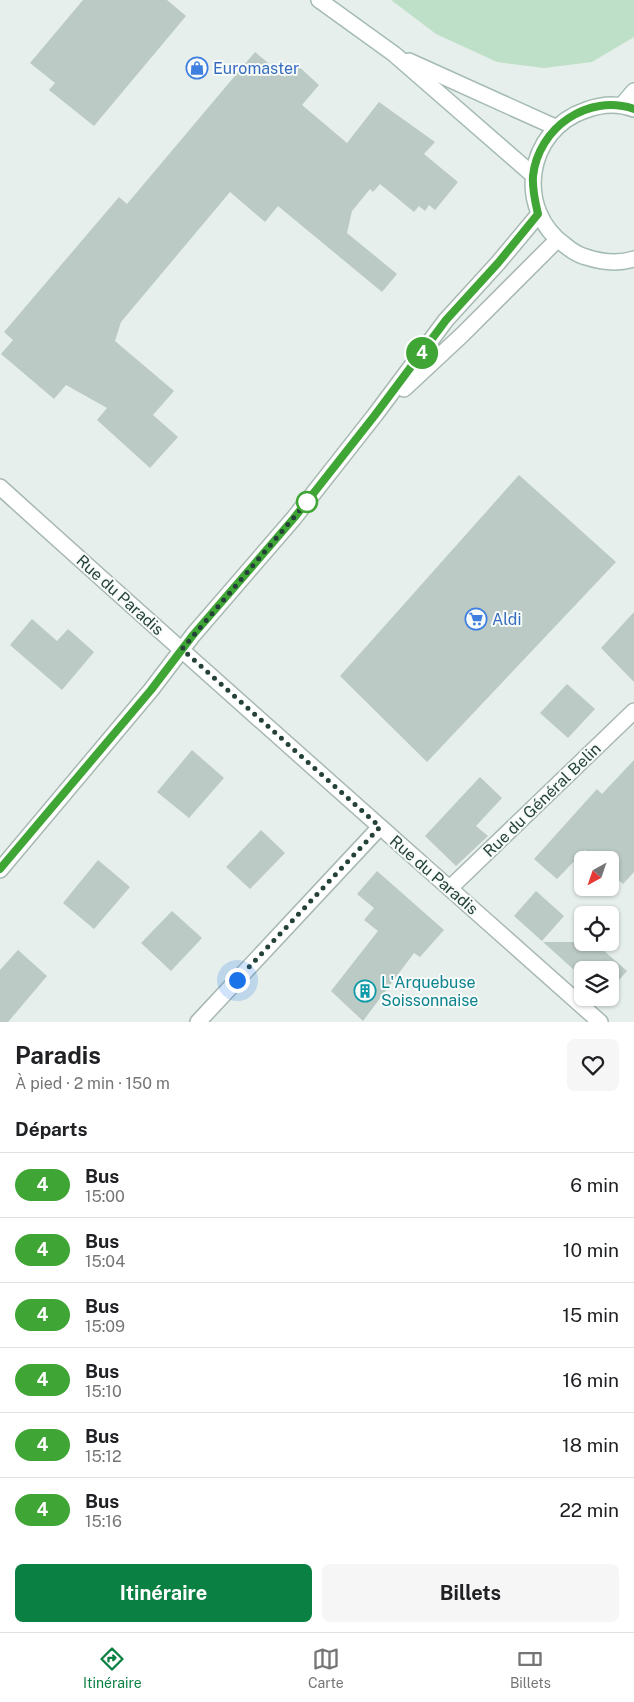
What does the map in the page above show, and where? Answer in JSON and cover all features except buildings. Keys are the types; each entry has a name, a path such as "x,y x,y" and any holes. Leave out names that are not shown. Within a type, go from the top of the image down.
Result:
{"street":[{"path":"319,0 394,54 533,175"},
{"path":"394,54 556,127"},
{"path":"634,91 628,107 598,106 590,108 575,113 556,127 540,149 533,175 533,195 538,214 546,228 557,240 577,255 601,262 626,261 634,258"},
{"path":"0,870 151,690 182,649 294,518 375,415 446,320 498,263 538,214"},
{"path":"375,415 462,335 557,240"},
{"name":"Rue du Paradis","path":"0,487 600,1022"},
{"name":"Rue du Général Belin","path":"450,888 634,711"},
{"path":"198,1022 380,827"}],"green space":[{"path":"391,0 634,0 634,37 592,62 544,68 497,62 436,34"}],"bus line":[{"name":"4","path":"0,869 151,690 193,635 294,518 375,415 446,320 498,263 538,214 533,195 533,175 540,149 556,127 575,113 598,106 622,105 634,109"}],"place":[{"name":"Euromaster","path":"197,68"},
{"name":"Aldi","path":"476,619"},
{"name":"L'Arquebuse Soissonnaise","path":"365,991"}],"route":[{"path":"237,980 380,827 182,649 307,502"}]}
